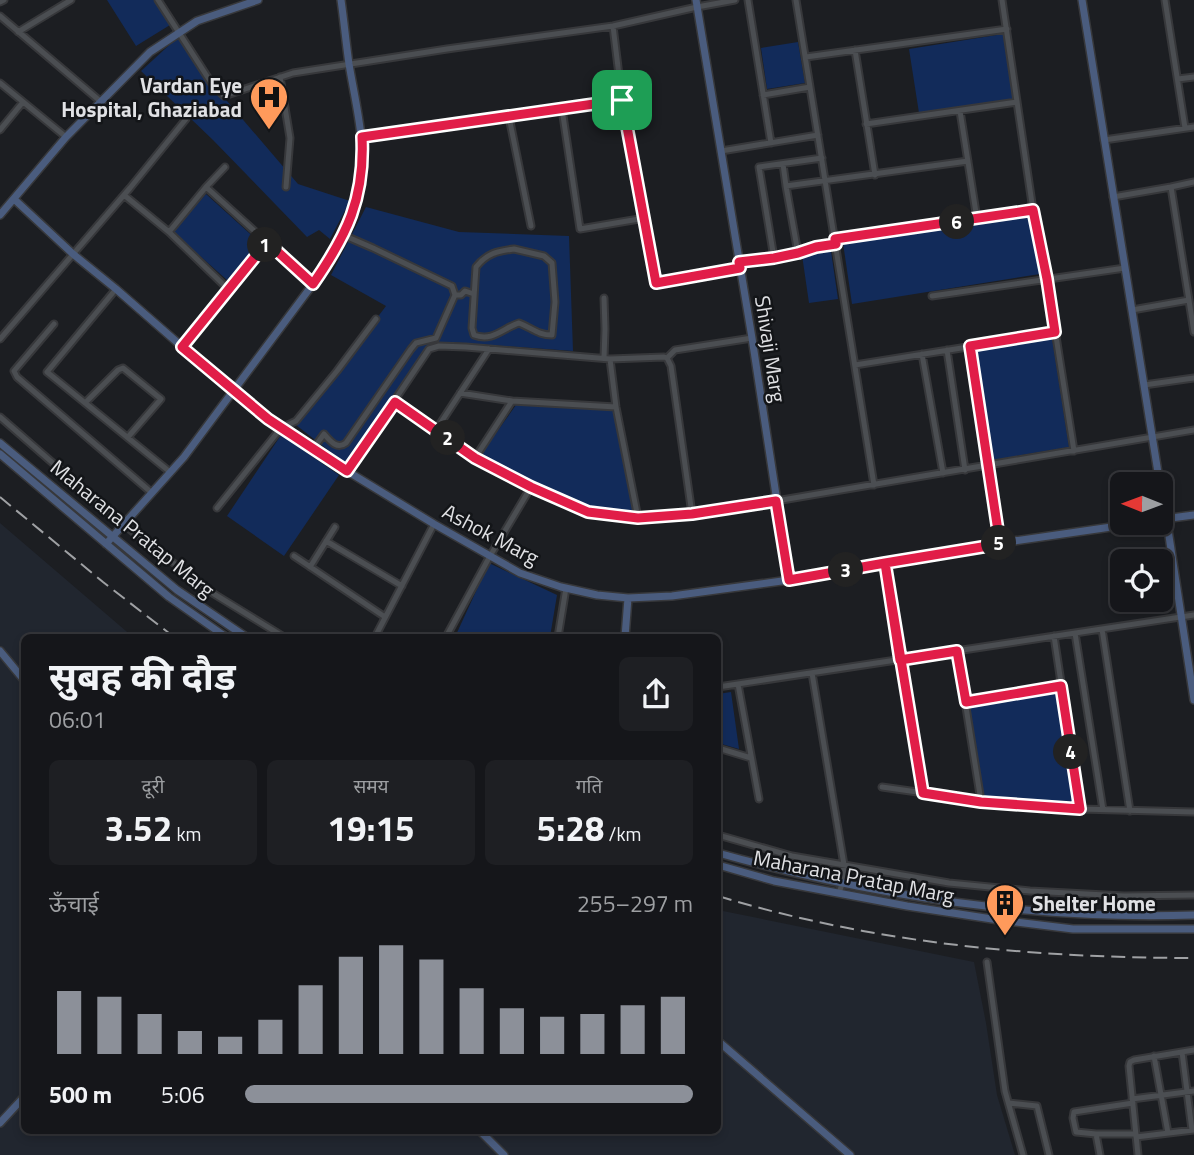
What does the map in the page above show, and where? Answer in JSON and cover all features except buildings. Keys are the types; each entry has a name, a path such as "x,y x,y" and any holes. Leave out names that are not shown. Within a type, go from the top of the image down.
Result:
{"street":[{"path":"18,32 71,0"},
{"path":"158,0 212,84 224,96 293,73 613,26 696,3 735,0"},
{"path":"0,215 66,137 150,52 197,20 258,0"},
{"path":"106,544 170,472 233,391 313,284 343,235 360,189 362,137 341,0"},
{"path":"748,0 771,142"},
{"path":"796,0 874,485"},
{"path":"1002,0 1033,210 1047,279 1074,451"},
{"path":"1082,0 1158,472"},
{"path":"1165,0 1185,128"},
{"name":"Shivaji Marg","path":"696,3 789,580"},
{"path":"0,16 100,102"},
{"path":"613,26 622,100 656,283 798,253 835,241 1033,210"},
{"path":"806,57 1007,29"},
{"path":"855,50 875,175"},
{"path":"279,77 290,138 286,187"},
{"path":"1178,79 1194,77"},
{"path":"0,83 66,137"},
{"path":"763,95 810,87"},
{"path":"362,137 622,100"},
{"path":"0,130 23,102"},
{"path":"866,124 1017,102"},
{"path":"562,109 580,229 645,218"},
{"path":"960,111 978,219"},
{"path":"509,117 531,226"},
{"path":"0,340 186,120"},
{"path":"1104,140 1194,127"},
{"path":"721,151 818,135"},
{"path":"774,258 759,167 822,158"},
{"path":"786,186 968,161"},
{"path":"783,164 798,253"},
{"path":"169,232 225,167"},
{"path":"1113,197 1194,182"},
{"path":"206,187 313,284"},
{"path":"1171,187 1194,332"},
{"path":"124,195 169,232 229,289"},
{"name":"Ashok Marg","path":"14,199 73,254 233,391 281,428 434,524 520,573 566,588 628,598 671,596 789,580 1110,527"},
{"path":"313,449 324,434 336,445 343,446 346,443 416,343 436,338 455,295 452,286 343,235"},
{"path":"182,347 267,242"},
{"path":"514,249 544,256 552,262 555,302 552,335 534,332 519,323 495,336 482,338 474,335 474,295 476,267 493,252 514,249"},
{"path":"932,296 1125,268"},
{"path":"116,289 47,372 170,472"},
{"path":"455,295 461,295 465,291 474,295"},
{"path":"604,298 607,358 638,518"},
{"path":"1132,310 1189,300"},
{"path":"217,508 281,428 296,421 376,318"},
{"path":"54,324 15,371 17,377 152,493"},
{"path":"855,365 1055,332"},
{"path":"667,358 675,350 752,338"},
{"path":"347,471 429,349 439,346 607,358 660,356 667,358 671,366 692,514"},
{"path":"970,346 1000,544"},
{"path":"436,429 489,349"},
{"path":"947,350 965,470"},
{"path":"922,354 943,473"},
{"path":"86,403 123,368 161,399 128,437"},
{"path":"1144,385 1194,378"},
{"path":"460,393 512,401 616,407"},
{"path":"475,458 512,401"},
{"path":"395,402 475,458 531,487 588,512 638,518 692,514 776,501 1194,430"},
{"path":"0,418 124,525 214,594 279,634"},
{"name":"Maharana Pratap Marg","path":"0,443 177,590 242,634"},
{"name":"Maharana Pratap Marg","path":"0,454 169,597 222,634"},
{"path":"448,634 531,487"},
{"path":"1173,518 1194,514"},
{"path":"376,634 434,524"},
{"path":"310,567 335,527"},
{"path":"1168,536 1194,700"},
{"path":"326,541 401,586"},
{"path":"293,556 385,617"},
{"path":"885,563 923,793"},
{"path":"558,634 566,588"},
{"path":"625,634 628,598"},
{"path":"721,687 1194,615"},
{"path":"1102,629 1130,811"},
{"path":"1075,633 1103,810"},
{"path":"1054,636 1080,809"},
{"path":"957,651 981,802"},
{"path":"0,652 21,676"},
{"path":"812,673 844,865 839,893"},
{"path":"738,684 759,799"},
{"path":"966,702 1061,686"},
{"path":"721,749 751,758"},
{"path":"882,787 981,802 1080,809 1194,812"},
{"path":"721,836 792,856 949,883 1124,896 1194,895"},
{"name":"Maharana Pratap Marg","path":"721,854 842,884 996,907 1145,916 1194,915"},
{"name":"Maharana Pratap Marg","path":"721,866 839,893 980,917 1073,929 1194,929"},
{"path":"987,962 1005,1091 1023,1155"},
{"path":"721,1044 850,1155"},
{"path":"1138,1155 1129,1064 1134,1060 1194,1050"},
{"path":"1182,1052 1191,1091 1193,1130 1136,1135 1076,1132 1074,1112 1191,1091"},
{"path":"1154,1056 1168,1133"},
{"path":"0,1123 21,1100"},
{"path":"1009,1103 1037,1106 1049,1155"},
{"path":"483,1134 504,1155"},
{"path":"1096,1134 1100,1155"}],"shaded area":[{"path":"107,0 154,0 170,25 136,46"},
{"path":"1003,34 1013,99 919,113 909,49"},
{"path":"178,37 227,101 298,184 350,201 330,239 319,230 307,237 213,140 141,71"},
{"path":"798,42 805,83 767,89 761,48"},
{"path":"206,194 260,243 227,280 173,232"},
{"path":"366,207 459,232 569,236 573,351 450,342 434,344 424,351 346,464 296,425 386,306 331,275"},
{"path":"1029,214 1040,274 852,304 843,243"},
{"path":"831,251 838,299 809,303 802,255"},
{"path":"1052,338 1069,447 993,460 976,350"},
{"path":"516,405 615,410 634,515 588,510 527,486 479,457"},
{"path":"281,435 339,475 284,556 227,516"},
{"path":"0,523 130,634 21,634 21,1134 721,1134 721,911 974,962 997,1095 1015,1155 0,1155"},
{"path":"489,563 557,595 550,634 456,634"},
{"path":"1058,691 1073,805 982,798 969,706"},
{"path":"731,692 739,749 721,744 721,694"}],"railway":[{"path":"0,497 170,634"},
{"path":"721,897 835,926 954,945 1074,955 1194,958"}],"place":[{"name":"Vardan Eye Hospital, Ghaziabad","path":"269,131"},
{"name":"Shelter Home","path":"1005,937"}],"route":[{"path":"622,100 362,137 360,189 355,206 330,259 313,284 267,242 182,347 268,419 347,471 395,402 475,458 588,512 638,518 692,514 776,501 789,580 885,563 892,612 923,793 981,802 1080,809 1061,686 966,702 957,651 900,660 885,563 1000,544 970,346 1055,332 1033,210 835,239 836,244 774,258 739,262 740,268 656,283 622,100"}]}
